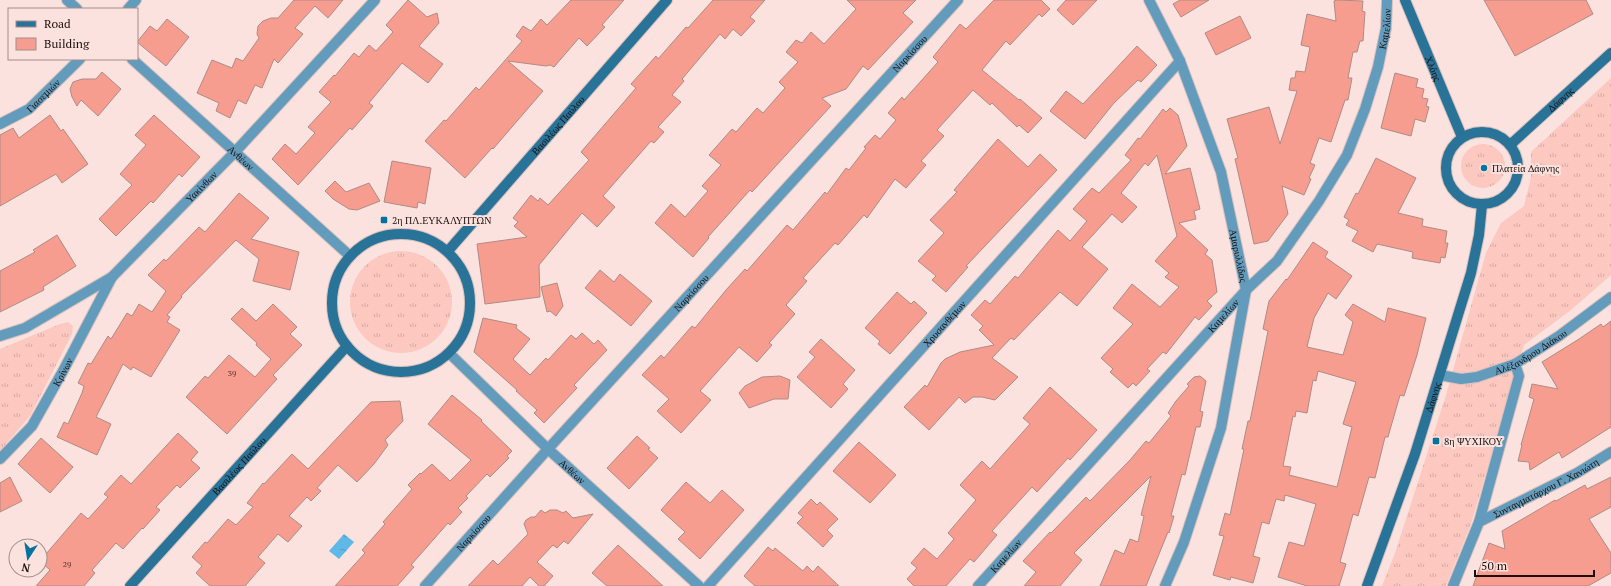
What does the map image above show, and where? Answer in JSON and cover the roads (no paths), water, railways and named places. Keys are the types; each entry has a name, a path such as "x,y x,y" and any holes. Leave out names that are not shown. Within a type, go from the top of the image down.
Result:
{"street":[{"path":"67,0 76,8"},
{"path":"129,8 136,0"},
{"name":"Υακίνθων","path":"0,336 25,328 112,277 235,152 374,0"},
{"name":"Βασιλέως Παύλου","path":"448,251 667,0"},
{"name":"Ναρκίσσου","path":"425,586 548,448 958,0"},
{"name":"Αμαρυλλίδος","path":"1149,0 1180,61 1221,172 1246,290 1221,428 1184,542 1166,586"},
{"name":"Καμελίων","path":"978,586 1246,290 1277,261 1319,201 1347,155 1365,109 1378,67 1386,28 1387,0"},
{"name":"Χλόης","path":"1405,0 1462,137"},
{"name":"Δάφνης","path":"1510,145 1611,53"},
{"name":"Γιασεμιών","path":"0,124 29,110 79,60"},
{"name":"Ανθέων","path":"133,60 350,256"},
{"name":"Χρυσανθέμων","path":"708,586 1180,61"},
{"path":"1475,132 1488,132 1500,137 1510,145 1516,155 1518,166 1517,178 1512,189 1504,197 1494,202 1482,205 1470,203 1460,197 1452,189 1446,178 1445,166 1447,155 1462,137 1475,132"},
{"name":"Δάφνης","path":"1367,586 1415,454 1471,273 1479,235 1482,205"},
{"path":"409,233 430,239 448,251 462,269 470,290 470,313 463,335 449,353 434,364 416,371 397,372 378,368 361,359 347,346 337,329 332,310 332,291 338,272 350,256 366,242 387,234 409,233"},
{"name":"Κρίνων","path":"0,459 32,426 63,372 112,277"},
{"name":"Αλέξανδρου Διάκου","path":"1440,375 1461,379 1477,377 1515,364 1559,336 1611,297"},
{"name":"Βασιλέως Παύλου","path":"130,586 347,346"},
{"name":"Ανθέων","path":"449,353 548,448 699,586"},
{"path":"1453,586 1479,522 1519,376 1515,364"},
{"name":"Συνταγματάρχου Γ. Χανιώτη","path":"1479,522 1577,473 1611,452"}],"water":[{"path":"344,534 354,542 339,559 329,551"}],"place":[{"name":"Πλατεία Δάφνης","path":"1484,168"},
{"name":"2η ΠΛ.ΕΥΚΑΛΥΠΤΩΝ","path":"384,220"},
{"name":"8η ΨΥΧΙΚΟΥ","path":"1436,441"}]}
